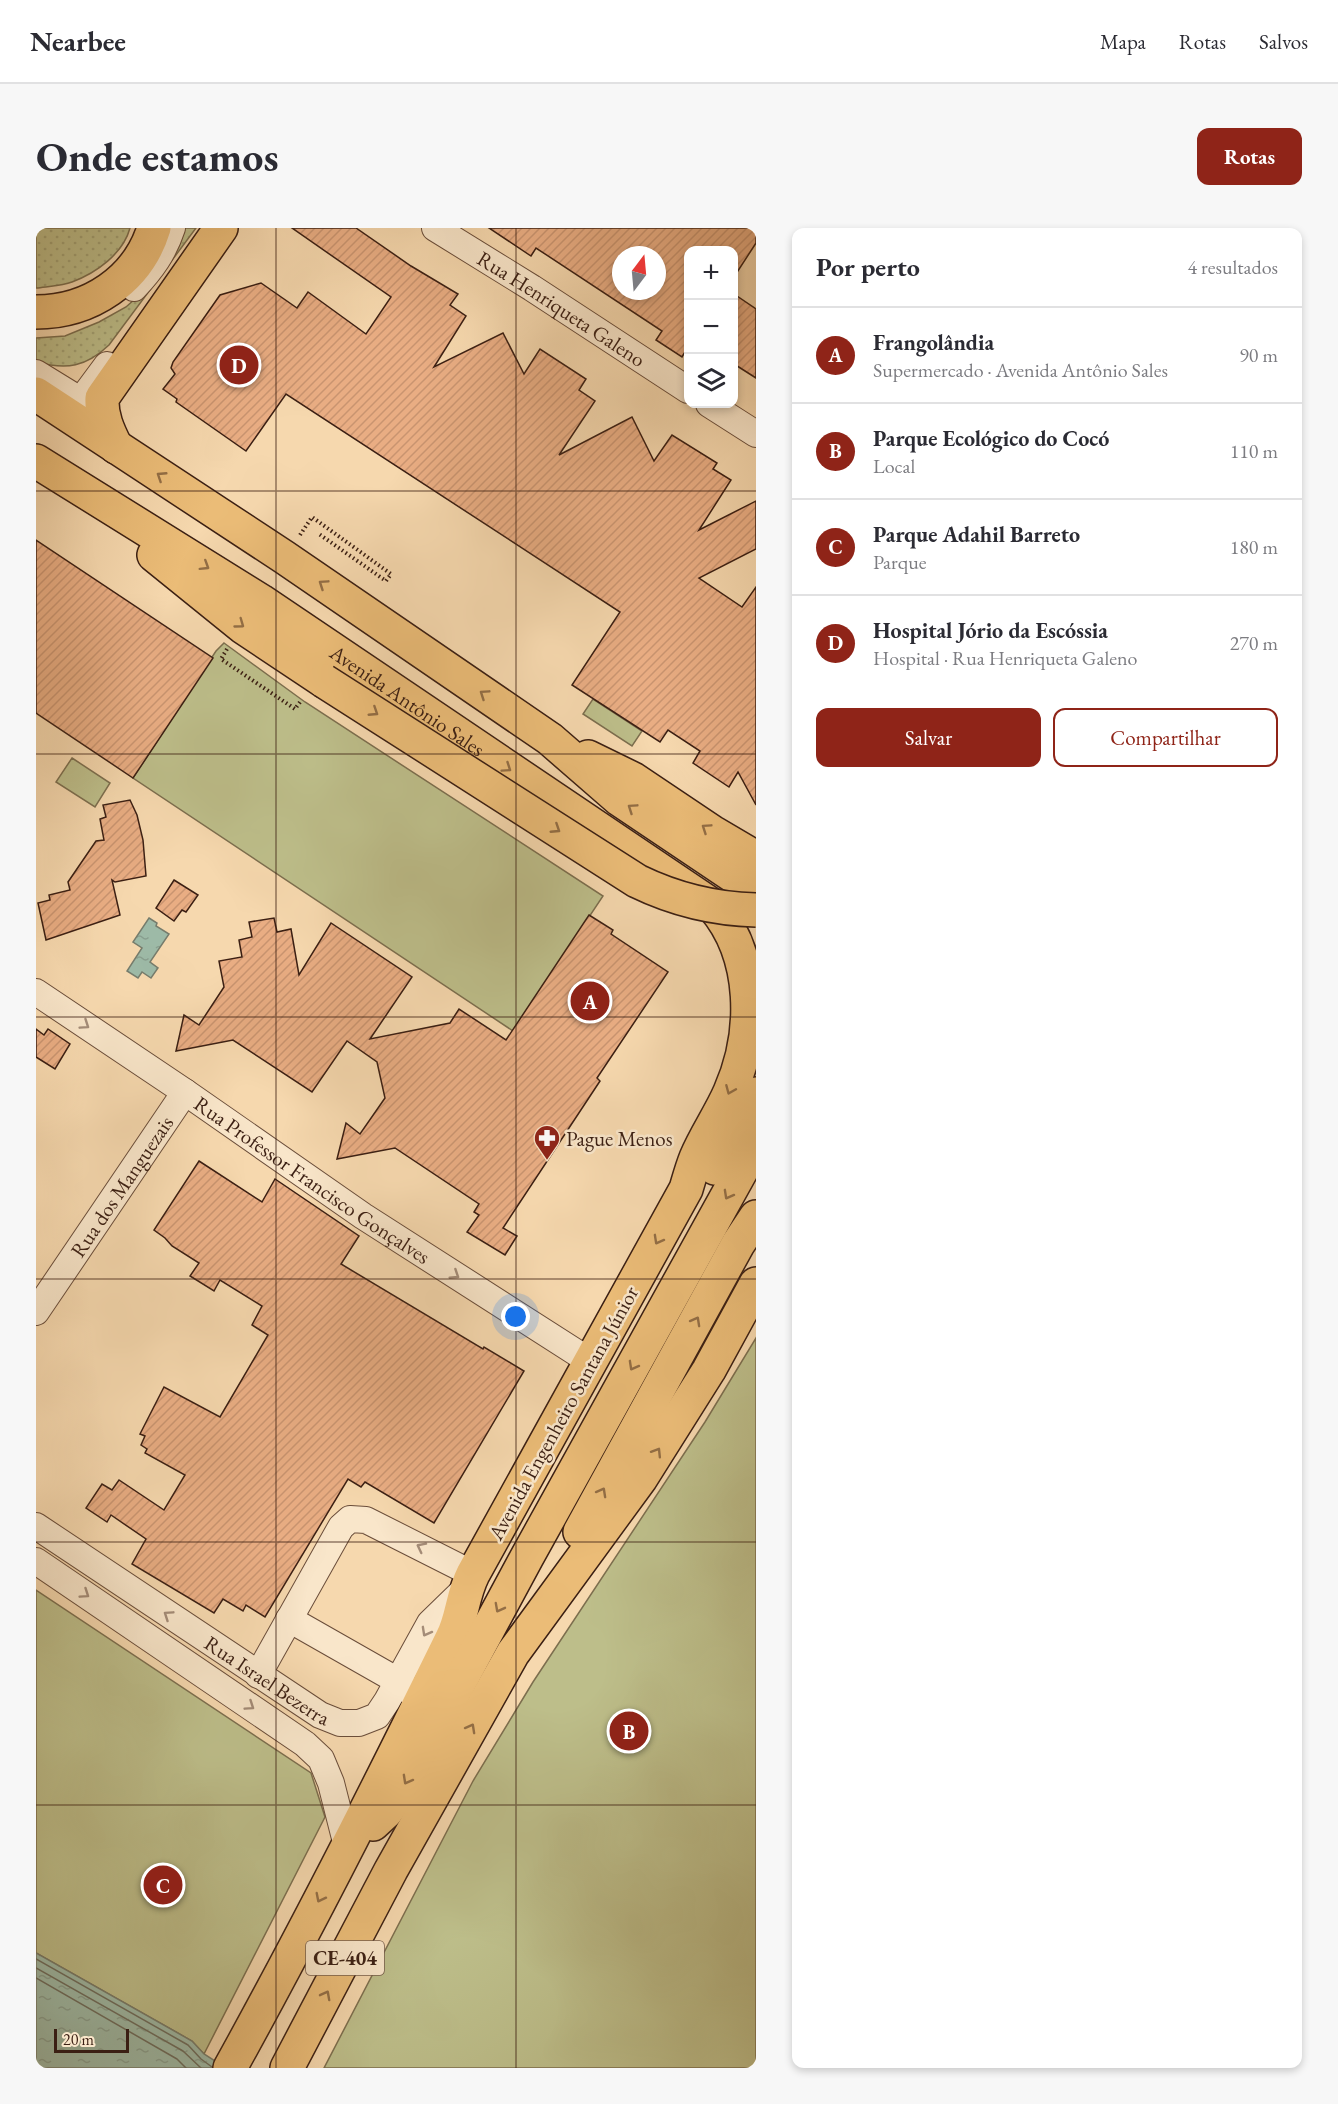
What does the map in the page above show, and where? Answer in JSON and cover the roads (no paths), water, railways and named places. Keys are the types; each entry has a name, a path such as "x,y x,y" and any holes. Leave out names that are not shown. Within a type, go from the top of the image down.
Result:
{"main road":[{"path":"36,312 51,312 84,303 114,288 135,266 149,244 154,228"},
{"path":"116,447 107,428 102,409 102,398 221,228"},
{"path":"36,394 284,557 550,739 619,799 756,891"},
{"name":"Avenida Antônio Sales","path":"36,461 261,601 713,906 724,918 734,935 747,972"},
{"path":"66,480 243,627 637,881 675,897 728,909 756,910"},
{"path":"550,739 633,779 712,832 756,858"},
{"name":"Avenida Engenheiro Santana Júnior","path":"230,2068 347,1846 409,1691 454,1635 469,1581 686,1189 697,1157 731,1091 744,1050 750,993 747,972"},
{"path":"686,1189 717,1167 756,1094"},
{"name":"Avenida Engenheiro Santana Júnior","path":"347,1846 386,1812 401,1791 527,1557 756,1144"},
{"path":"738,1244 756,1190"},
{"path":"513,1653 738,1244 756,1217"},
{"path":"513,1653 641,1478 709,1370 756,1284"},
{"name":"CE-404","path":"293,2057 391,1870 513,1653"}],"street":[{"path":"36,325 57,325 110,305 132,290 165,250 171,228"},
{"path":"36,374 75,397 83,396 204,228"},
{"name":"Rua Henriqueta Galeno","path":"435,228 684,387"},
{"path":"715,408 756,434"},
{"name":"Rua Professor Francisco Gonçalves","path":"36,992 363,1216 591,1362"},
{"name":"Rua dos Manguezais","path":"36,1312 185,1092"},
{"path":"258,1675 341,1527 350,1519 366,1520 469,1581"},
{"name":"Rua Israel Bezerra","path":"36,1526 320,1715 340,1723 359,1723 377,1716 409,1691"},
{"name":"Rua Israel Bezerra","path":"36,1561 305,1744 321,1759 331,1783 347,1846"},
{"path":"289,1620 409,1691"}],"water":[{"path":"149,918 157,923 156,926 169,934 150,962 158,968 151,978 142,972 138,978 127,971 142,948 133,942"},
{"path":"36,1953 192,2041 204,2054 226,2068 36,2068"}],"place":[{"name":"Hospital Jório da Escóssia","path":"239,365"},
{"name":"Frangolândia","path":"590,1001"},
{"name":"Pague Menos","path":"547,1161"},
{"name":"Parque Ecológico do Cocó","path":"629,1731"},
{"name":"Parque Adahil Barreto","path":"163,1885"}]}
